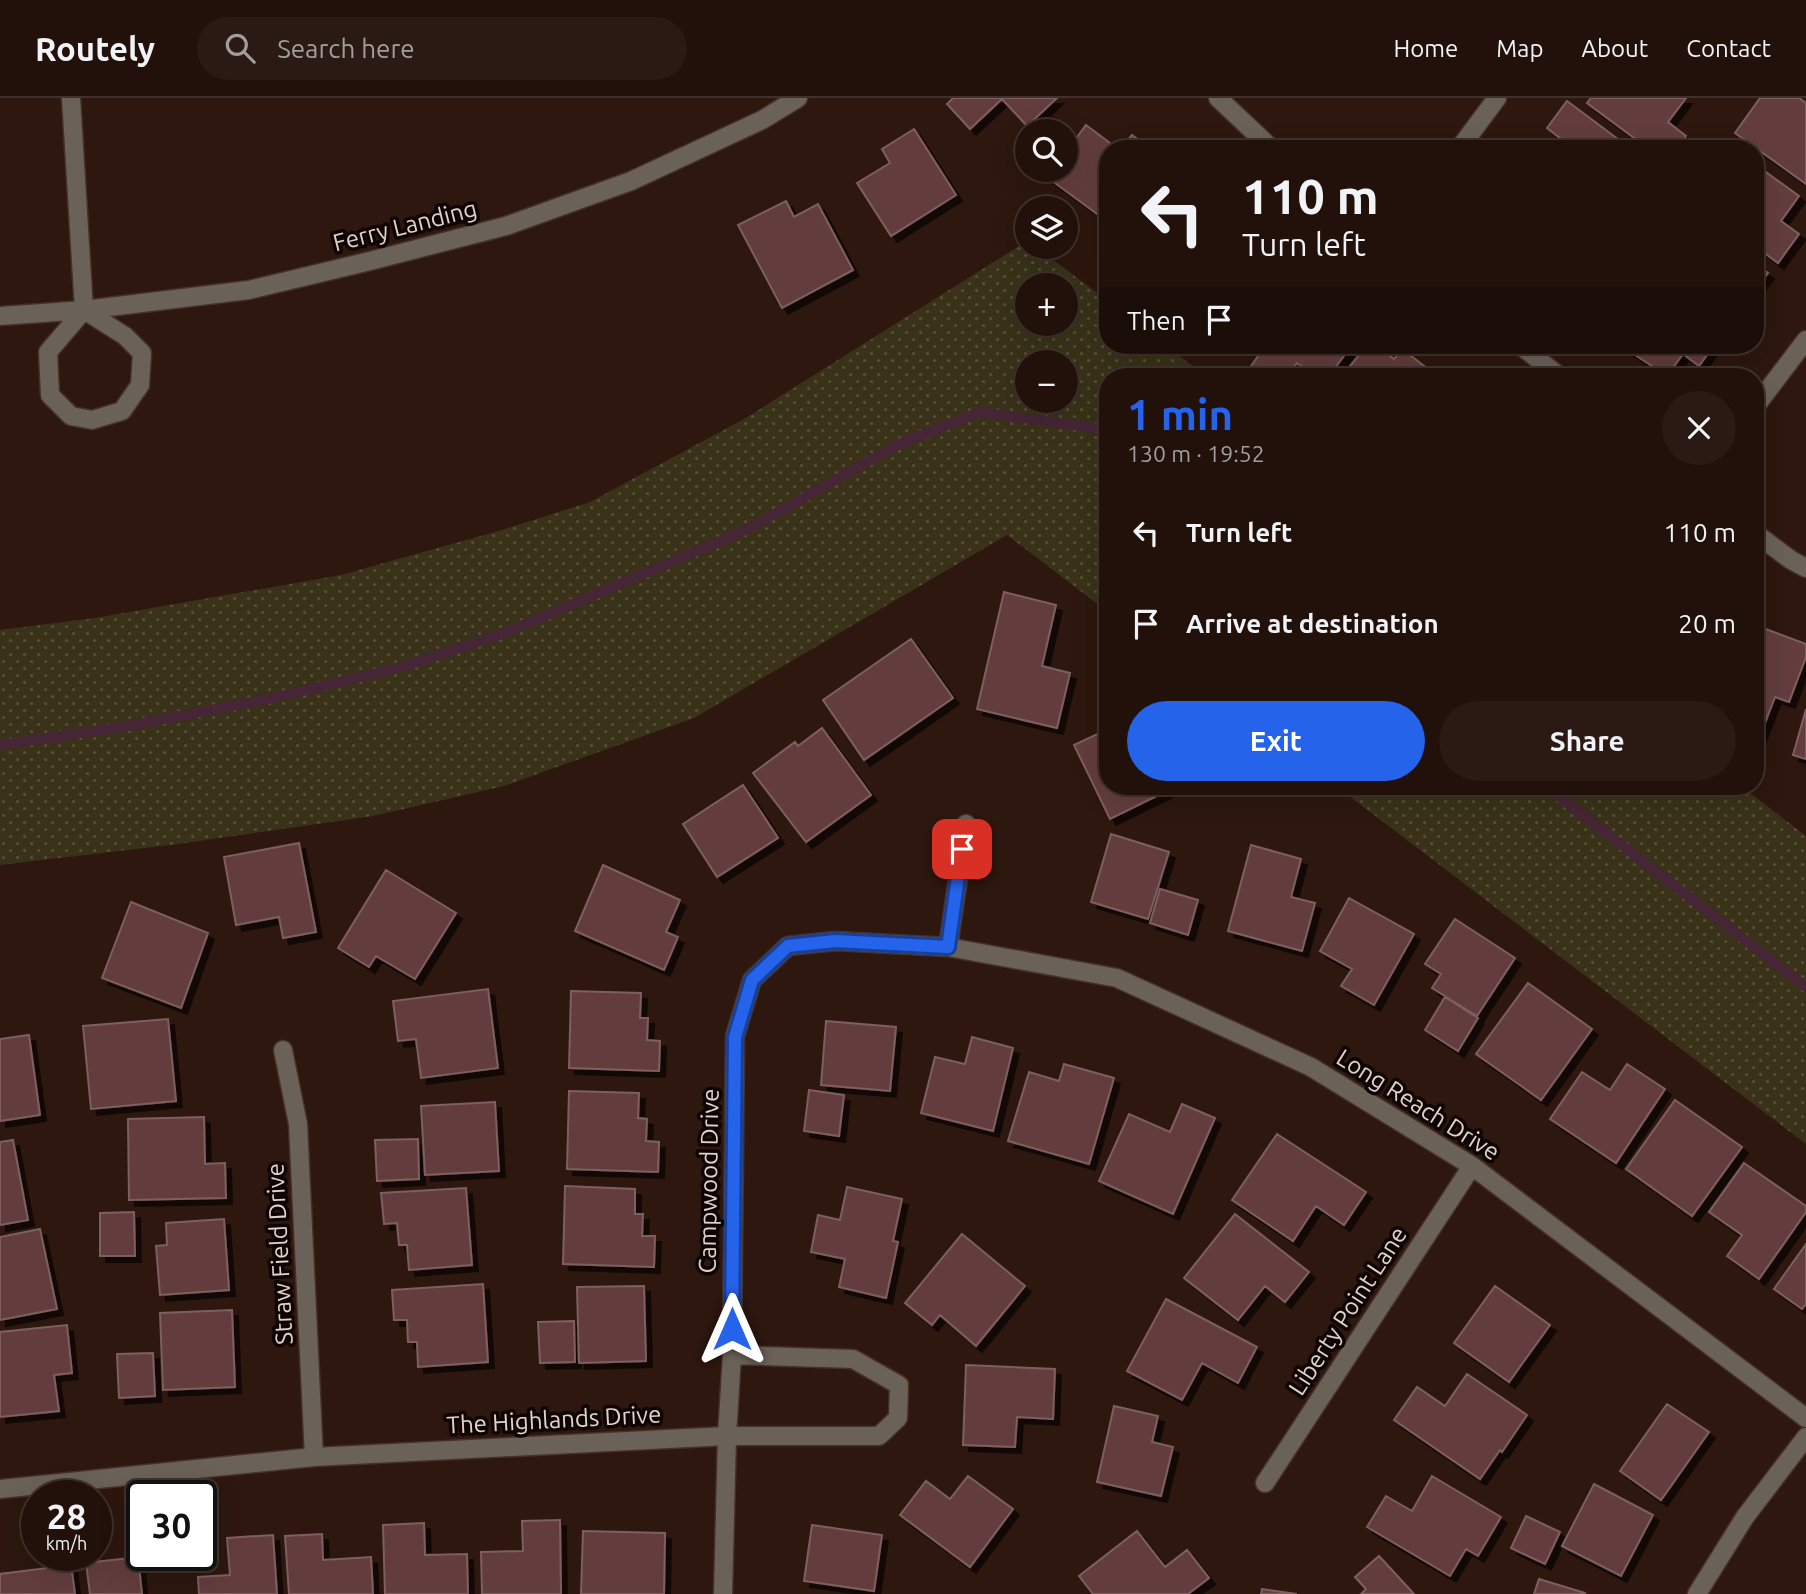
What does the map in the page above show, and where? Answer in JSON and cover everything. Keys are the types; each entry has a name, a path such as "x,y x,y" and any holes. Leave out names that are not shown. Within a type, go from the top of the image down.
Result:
{"street":[{"path":"72,98 84,310 48,352 50,396 71,416 92,420 122,411 140,385 142,353 125,336 84,310"},
{"name":"Ferry Landing","path":"0,316 84,310 249,290 506,226 631,181 762,120 798,98"},
{"path":"1218,98 1262,140"},
{"path":"1466,140 1497,98"},
{"path":"1764,395 1806,340"},
{"path":"1531,354 1549,368"},
{"path":"1764,540 1806,568"},
{"path":"948,947 966,824"},
{"name":"Campwood Drive","path":"723,1594 732,1355 735,1037 752,980 788,946 835,941 948,947"},
{"name":"Long Reach Drive","path":"948,947 1117,978 1311,1067 1472,1166 1806,1418"},
{"name":"Straw Field Drive","path":"283,1050 298,1124 314,1457"},
{"name":"Liberty Point Lane","path":"1265,1483 1472,1166"},
{"name":"The Highlands Drive","path":"0,1489 314,1457 727,1436 879,1436 898,1418 899,1385 853,1359 732,1355"},
{"path":"1697,1594 1745,1517 1806,1437"}],"shaded area":[{"path":"1015,249 1015,259 1052,259 1071,273 1015,273 1015,336 1078,336 1078,278 1099,294 1099,354 1177,354 1195,368 1099,368 1099,605 1007,535 694,718 504,786 373,816 178,844 0,865 0,630 95,618 341,575 502,530 590,502 744,419"},
{"path":"1348,795 1753,795 1806,836 1806,1144"}],"building":[{"path":"953,98 1057,98 1034,119 1021,119 1002,99 970,129 947,104"},
{"path":"1591,98 1686,98 1668,122 1686,136 1683,140 1637,140 1587,103"},
{"path":"1760,98 1799,98 1806,103 1806,184 1764,154 1764,140 1745,140 1735,133"},
{"path":"1567,101 1619,140 1560,140 1547,128"},
{"path":"1086,125 1106,140 1099,140 1099,215 1078,200 1078,196 1073,196 1054,182 1078,182 1078,136"},
{"path":"914,129 956,195 891,236 857,183 890,163 882,149"},
{"path":"1764,171 1799,196 1781,221 1799,234 1778,263 1764,253"},
{"path":"786,201 794,217 818,204 853,270 782,308 738,225"},
{"path":"1260,354 1345,354 1335,368 1304,368 1297,363 1293,368 1251,366"},
{"path":"1360,354 1388,354 1394,359 1398,354 1409,354 1427,368 1348,368"},
{"path":"1634,354 1683,354 1673,368 1655,368"},
{"path":"1683,354 1708,354 1699,366"},
{"path":"1004,592 1056,605 1042,666 1070,673 1057,728 977,709"},
{"path":"1764,628 1806,644 1806,657 1789,702 1775,697 1764,725"},
{"path":"911,639 953,698 864,760 823,700"},
{"path":"1806,709 1806,759 1793,755"},
{"path":"822,728 871,795 806,842 753,773 795,742 798,746"},
{"path":"1099,733 1099,795 1159,795 1110,819 1074,745"},
{"path":"743,785 778,838 717,877 683,824"},
{"path":"1111,834 1169,852 1148,919 1091,902"},
{"path":"299,843 316,932 283,938 279,917 236,925 224,857"},
{"path":"1251,845 1301,859 1291,897 1315,903 1302,951 1228,931"},
{"path":"603,865 680,900 666,932 678,937 664,970 575,931"},
{"path":"386,870 456,913 415,979 376,956 369,967 338,948"},
{"path":"1160,889 1198,900 1188,935 1150,923"},
{"path":"1349,898 1414,934 1374,1005 1341,986 1352,969 1320,951"},
{"path":"131,902 208,933 181,1008 102,978"},
{"path":"1455,919 1515,958 1477,1016 1432,988 1441,974 1425,964"},
{"path":"1528,983 1592,1029 1541,1100 1476,1054"},
{"path":"488,989 498,1068 421,1078 416,1039 398,1041 393,1001"},
{"path":"571,991 641,993 640,1018 648,1018 647,1040 660,1041 659,1071 569,1068"},
{"path":"1445,997 1478,1018 1458,1051 1425,1030"},
{"path":"168,1019 176,1101 91,1109 83,1026"},
{"path":"826,1021 896,1027 890,1091 821,1085"},
{"path":"29,1035 40,1115 0,1121 0,1039"},
{"path":"972,1037 1013,1048 993,1131 921,1113 935,1057 965,1064"},
{"path":"1064,1064 1114,1078 1089,1164 1008,1141 1029,1072 1059,1081"},
{"path":"1627,1064 1665,1089 1616,1163 1550,1119 1582,1072 1610,1090"},
{"path":"809,1090 844,1095 839,1136 804,1131"},
{"path":"569,1091 639,1093 638,1118 647,1119 646,1141 659,1142 658,1172 567,1169"},
{"path":"1675,1100 1742,1147 1692,1216 1626,1169"},
{"path":"495,1102 499,1171 425,1175 421,1106"},
{"path":"1182,1104 1215,1118 1173,1214 1099,1181 1129,1114 1170,1132"},
{"path":"204,1117 205,1164 225,1163 226,1198 129,1200 128,1119"},
{"path":"1277,1134 1366,1192 1344,1225 1316,1206 1293,1241 1232,1200"},
{"path":"418,1139 419,1179 377,1181 375,1140"},
{"path":"13,1140 28,1220 0,1225 0,1142"},
{"path":"1744,1163 1806,1206 1806,1212 1759,1279 1727,1256 1742,1235 1709,1212"},
{"path":"565,1186 635,1189 635,1214 643,1214 642,1236 655,1236 654,1267 563,1264"},
{"path":"847,1187 902,1199 893,1241 898,1242 886,1298 839,1287 845,1259 811,1252 818,1215 840,1220"},
{"path":"466,1188 472,1265 409,1270 407,1245 399,1245 397,1223 384,1224 381,1193"},
{"path":"134,1212 135,1256 100,1256 100,1213"},
{"path":"1235,1214 1309,1272 1285,1302 1265,1286 1238,1320 1184,1278"},
{"path":"224,1219 229,1290 160,1295 156,1246 167,1245 166,1223"},
{"path":"40,1229 57,1309 0,1320 0,1237"},
{"path":"962,1234 1025,1286 976,1346 940,1315 932,1325 905,1303"},
{"path":"1806,1244 1806,1304 1802,1309 1774,1289"},
{"path":"483,1284 488,1362 418,1367 417,1342 408,1342 407,1320 394,1320 392,1290"},
{"path":"644,1286 646,1361 579,1363 577,1287"},
{"path":"1495,1286 1550,1325 1509,1382 1454,1343"},
{"path":"1166,1299 1257,1347 1238,1383 1202,1363 1182,1400 1127,1371"},
{"path":"232,1310 235,1387 163,1390 160,1313"},
{"path":"574,1321 575,1362 540,1363 538,1322"},
{"path":"67,1325 72,1373 54,1375 59,1411 0,1417 0,1332"},
{"path":"153,1353 155,1396 119,1398 117,1354"},
{"path":"966,1365 1055,1369 1053,1419 1017,1417 1015,1447 963,1445"},
{"path":"1467,1374 1527,1415 1480,1479 1394,1420 1417,1387 1445,1406"},
{"path":"1667,1404 1709,1432 1661,1500 1620,1471"},
{"path":"1114,1406 1158,1416 1152,1442 1173,1447 1161,1496 1097,1482"},
{"path":"968,1476 1013,1509 970,1567 900,1515 926,1481 950,1499"},
{"path":"1432,1476 1501,1517 1478,1556 1466,1549 1450,1576 1367,1527 1386,1496 1412,1511"},
{"path":"1594,1484 1653,1515 1621,1576 1562,1546"},
{"path":"1526,1516 1560,1532 1545,1564 1511,1548"},
{"path":"560,1520 561,1594 482,1594 481,1552 523,1551 522,1521"},
{"path":"424,1523 425,1555 467,1554 468,1594 385,1594 383,1525"},
{"path":"812,1525 882,1535 874,1591 804,1581"},
{"path":"583,1531 665,1533 664,1594 581,1594"},
{"path":"1137,1531 1165,1567 1187,1550 1209,1578 1188,1594 1093,1594 1079,1576"},
{"path":"322,1534 323,1560 371,1557 373,1594 289,1594 285,1536"},
{"path":"273,1535 277,1594 199,1594 198,1577 230,1575 227,1538"},
{"path":"1379,1556 1414,1594 1361,1594 1366,1589 1355,1577"},
{"path":"126,1558 126,1571 140,1571 142,1594 90,1594 87,1571 112,1571 112,1560"},
{"path":"72,1571 75,1594 0,1594 0,1574"},
{"path":"1539,1579 1585,1593 1534,1594"},
{"path":"1262,1589 1297,1594 1261,1594"}],"waterway":[{"path":"0,745 128,726 273,698 402,667 502,634 748,529 899,444 981,412 1099,429"},
{"path":"1557,795 1806,987"}],"route":[{"path":"732,1329 735,1037 752,980 788,946 835,941 948,947 962,849"}]}
